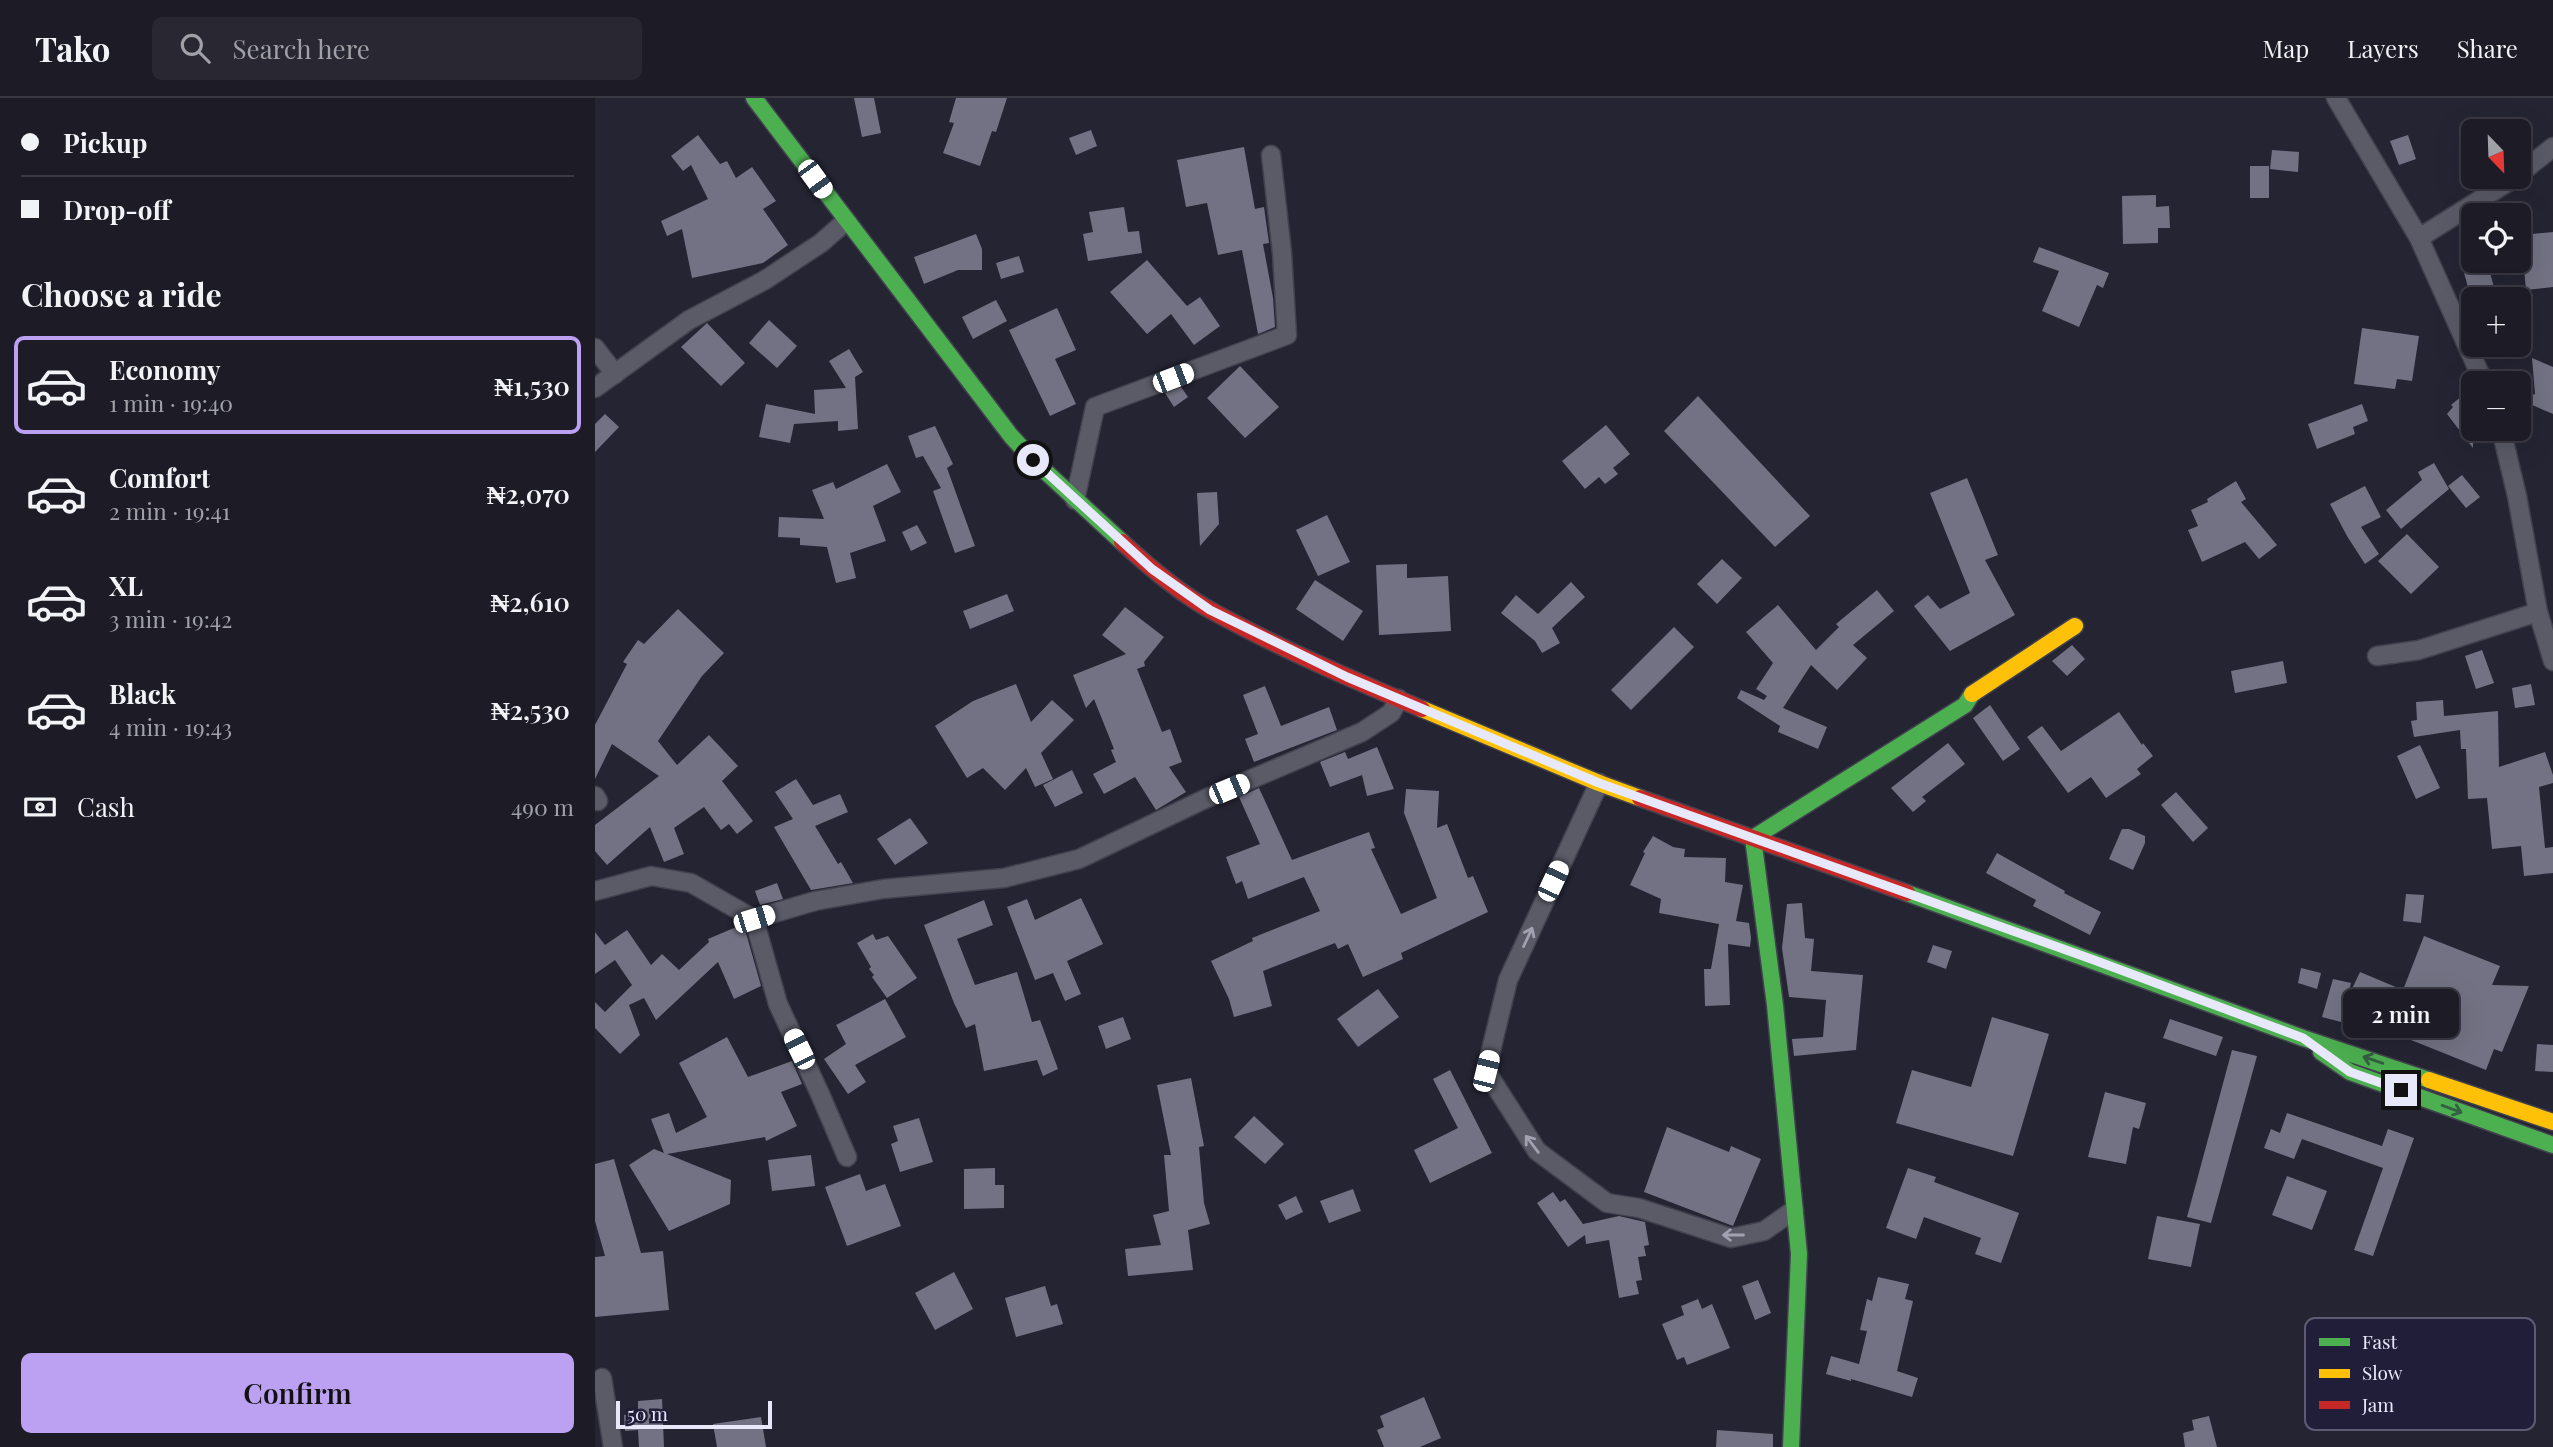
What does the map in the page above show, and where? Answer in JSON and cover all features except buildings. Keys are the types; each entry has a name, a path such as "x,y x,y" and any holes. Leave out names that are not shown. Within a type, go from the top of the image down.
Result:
{"main road":[{"path":"754,98 1011,436 1075,500 1152,569 1210,610 1347,677 1599,783 2094,960 2303,1038 2553,1122"},
{"path":"1753,838 1965,705 1974,691 2075,626"},
{"path":"1753,838 1775,1005 1799,1254 1791,1447"},
{"path":"2303,1038 2350,1072 2553,1145"}],"street":[{"path":"2336,98 2419,238 2479,371"},
{"path":"2531,165 2553,147"},
{"path":"1075,500 1095,407 1287,335 1282,253 1271,155"},
{"path":"2419,238 2496,189"},
{"path":"595,388 689,320 765,280 799,258 846,221"},
{"path":"595,348 615,374"},
{"path":"2504,441 2517,496 2538,612 2553,661"},
{"path":"2377,656 2419,650 2538,612"},
{"path":"754,919 815,901 883,889 1004,878 1079,859 1207,798 1362,732 1391,713 1399,699"},
{"path":"1599,783 1508,980 1486,1071 1537,1151 1607,1203 1639,1208 1731,1238 1764,1231 1794,1210"},
{"path":"595,891 651,876 691,883 754,919 778,1004 847,1157"},
{"path":"602,1378 613,1447"}],"traffic: fast":[{"path":"754,98 1011,436 1033,460 1122,542"},
{"path":"1791,1447 1799,1254 1775,1005 1753,838 1965,705 1972,694"},
{"path":"1907,893 2303,1038 2429,1080"},
{"path":"2321,1052 2350,1072 2553,1145"}],"traffic: slow":[{"path":"1972,694 2075,626"},
{"path":"1422,709 1640,798"},
{"path":"2429,1080 2553,1122"}],"traffic: jam":[{"path":"1122,542 1188,596 1237,625 1342,675 1422,709"},
{"path":"1640,798 1907,893"}],"route":[{"path":"1033,460 1152,569 1210,610 1347,677 1599,783 2094,960 2303,1038 2350,1072 2401,1090"}]}
